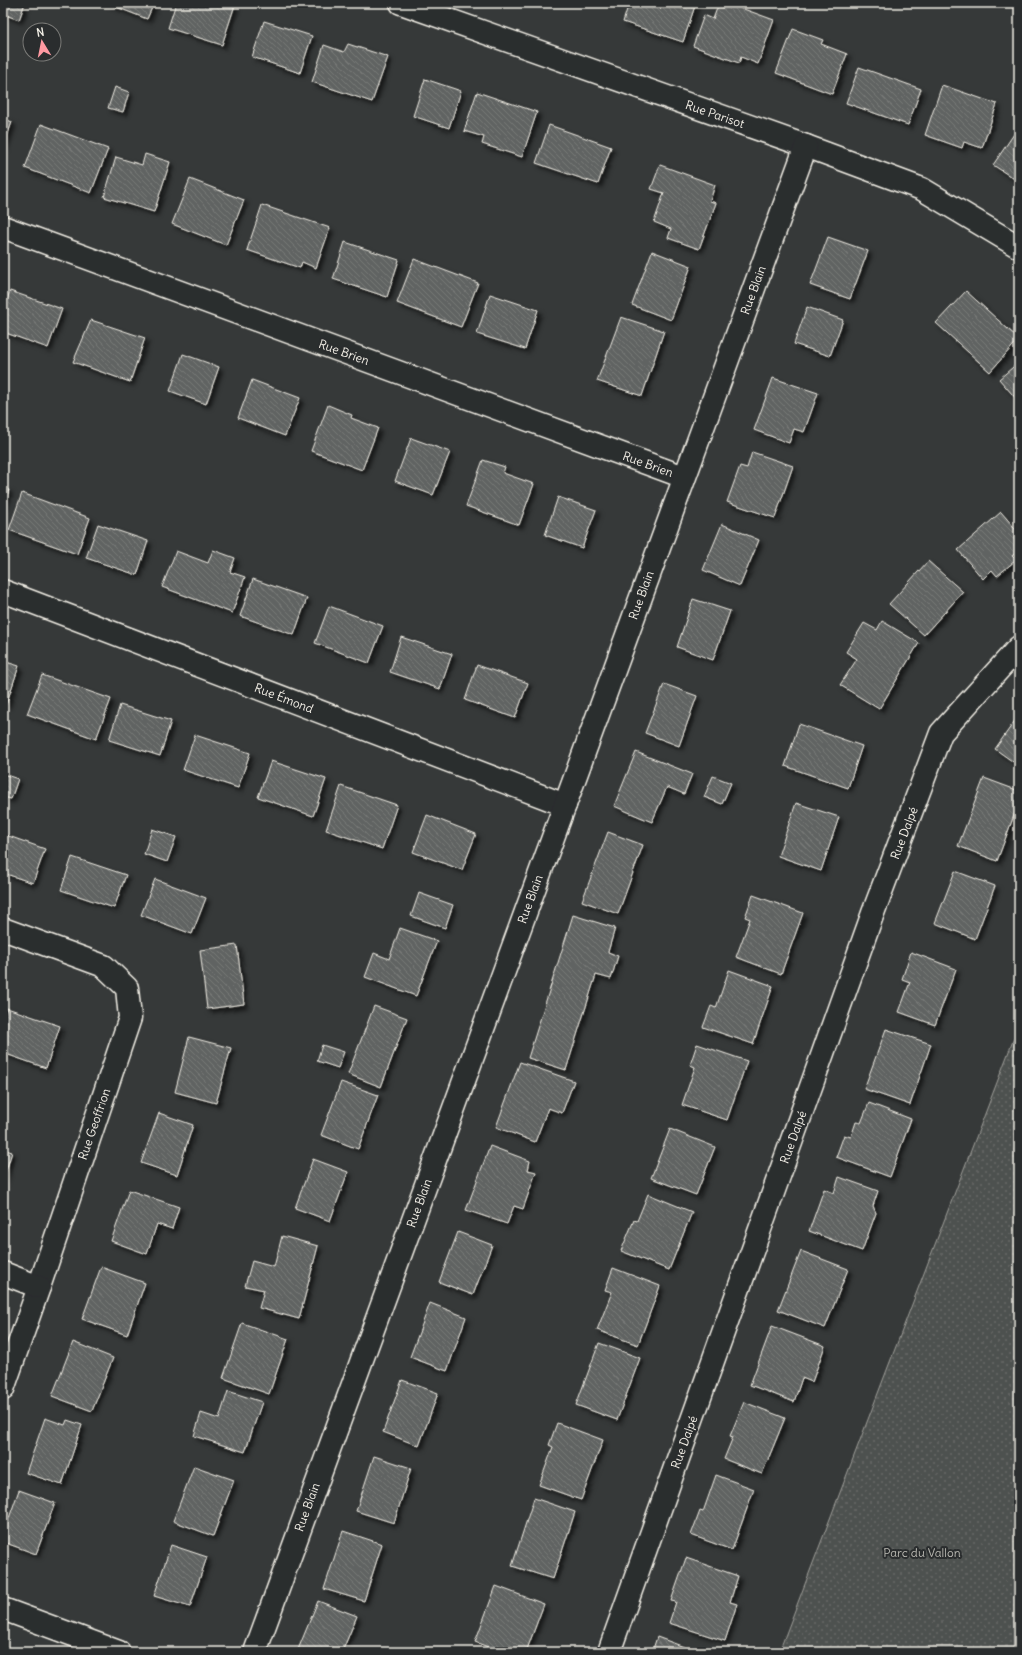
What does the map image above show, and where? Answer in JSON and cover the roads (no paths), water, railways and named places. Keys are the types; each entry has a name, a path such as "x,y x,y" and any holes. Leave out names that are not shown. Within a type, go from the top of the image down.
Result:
{"street":[{"name":"Rue Parisot","path":"401,3 806,146 922,189 1019,247"},
{"name":"Rue Blain","path":"255,1652 806,146"},
{"name":"Rue Brien","path":"3,227 684,477"},
{"name":"Rue Émond","path":"3,591 564,805"},
{"name":"Rue Dalpé","path":"609,1652 873,913 941,733 1019,647"},
{"name":"Rue Geoffrion","path":"3,929 104,966 127,988 130,1018 3,1389"},
{"path":"3,1273 39,1287"},
{"path":"3,1609 119,1652"}],"park label":[{"name":"Parc du Vallon","path":"922,1552"}]}
